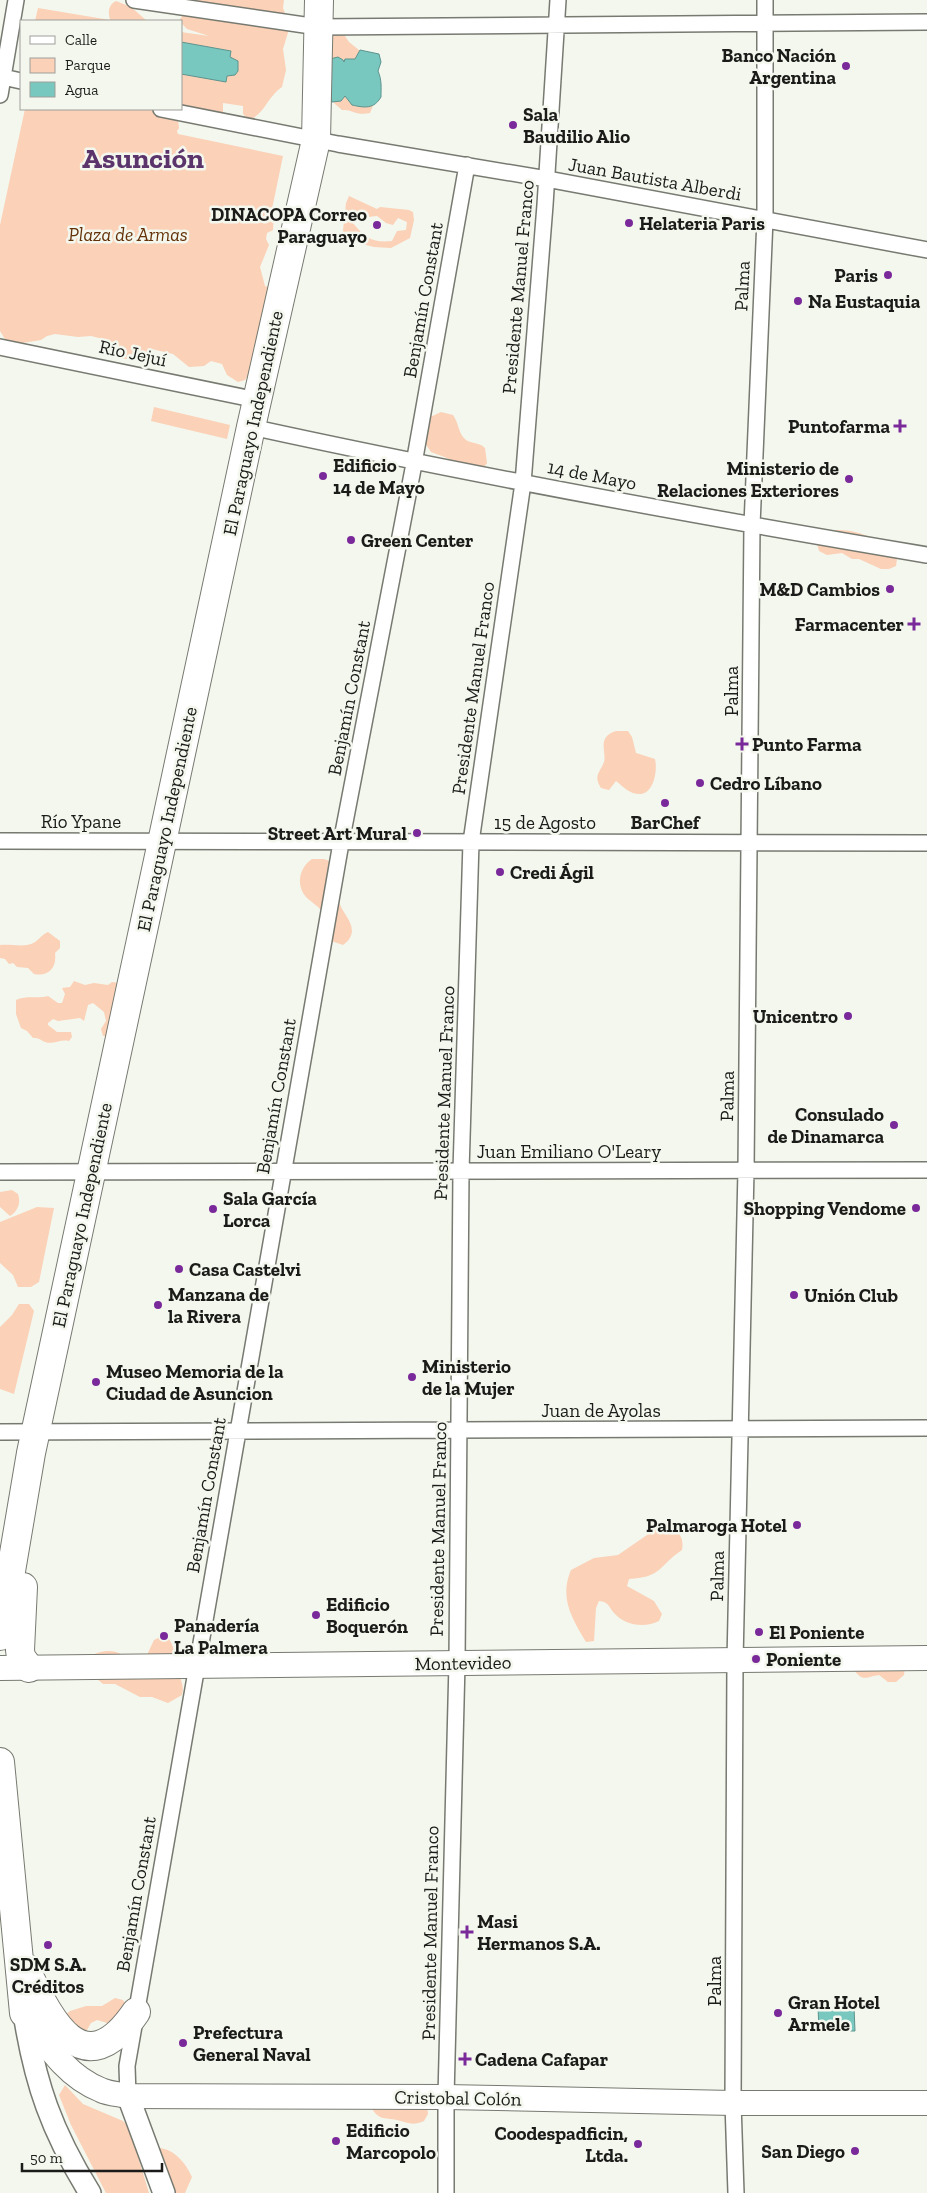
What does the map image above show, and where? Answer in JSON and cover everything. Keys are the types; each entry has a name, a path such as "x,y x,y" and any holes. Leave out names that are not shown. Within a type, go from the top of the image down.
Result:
{"highway":[{"name":"El Paraguayo Independiente","path":"0,1636 33,1446 251,426 316,140 319,0"},
{"path":"29,1668 21,1657 20,1650 33,1446"},
{"path":"0,1762 16,1947 24,2014"},
{"path":"16,1947 44,2006 76,2044 91,2047 108,2042 119,2035 136,2012"},
{"path":"0,1980 10,1989 24,2014"}],"main road":[{"name":"Montevideo","path":"0,1668 927,1658"},
{"name":"Cristobal Colón","path":"24,2014 57,2059 77,2078 102,2091 128,2096 446,2097 733,2103 927,2103"}],"street":[{"path":"0,95 16,0"},
{"path":"134,0 318,27 927,22"},
{"name":"Presidente Manuel Franco","path":"446,2193 446,2097 457,1663 461,1171 471,842 523,483 547,179 558,25 558,0"},
{"name":"Palma","path":"736,2193 733,2103 735,1660 746,1170 752,525 765,219 765,0"},
{"path":"3,77 20,81"},
{"name":"Juan Bautista Alberdi","path":"166,110 316,140 547,179 927,250"},
{"name":"Benjamín Constant","path":"128,2096 127,2066 196,1666 341,843 414,462 467,165"},
{"name":"Río Jejuí","path":"0,347 257,400"},
{"name":"14 de Mayo","path":"251,426 414,462 523,483 927,555"},
{"name":"Río Ypane","path":"0,841 162,842"},
{"name":"15 de Agosto","path":"162,842 927,843"},
{"name":"Juan Emiliano O'Leary","path":"0,1172 927,1170"},
{"name":"Juan de Ayolas","path":"0,1432 33,1446 238,1432 927,1428"},
{"path":"24,2014 29,2048 40,2089 62,2142 90,2193"},
{"path":"128,2096 164,2193"}],"green space":[{"path":"195,0 284,0 283,8 290,26 283,49 286,70 282,87 254,118 249,120 243,114 243,106 223,103 223,117 182,109 182,32 209,36 187,29 182,24 182,20 180,20 184,13 199,11"},
{"path":"116,1 131,7 146,20 110,20 109,9"},
{"path":"38,8 110,20 35,20"},
{"path":"326,32 343,33 349,42 364,54 374,103 370,113 361,114 342,110 328,95 333,59"},
{"name":"Plaza de Armas","path":"25,110 173,110 178,120 178,134 283,156 272,209 274,213 273,230 267,233 266,239 269,245 260,267 265,286 276,290 261,334 254,348 249,374 245,380 238,382 227,375 222,364 211,361 204,366 189,367 173,354 152,349 135,358 119,358 107,350 107,340 91,336 78,337 55,334 41,340 8,344 0,331 0,225"},
{"name":"DINACOPA Correo Paraguayo","path":"349,196 377,209 380,207 413,212 414,220 410,238 391,248 374,247 342,239 346,203","holes":["377,216 386,223 393,225 398,218 407,222 406,230 397,231 392,241 379,241 365,236 353,223 358,218"]},
{"path":"154,407 230,425 227,439 151,421"},
{"path":"441,412 453,415 461,435 466,440 485,448 487,463 483,469 456,467 447,458 431,452 421,437 426,419"},
{"path":"836,530 853,531 878,541 892,552 897,559 896,566 889,569 881,569 859,559 852,559 842,553 827,555 819,551 817,543 828,532"},
{"path":"616,731 628,731 632,737 636,753 655,759 656,771 653,784 645,792 640,794 633,793 616,781 609,790 601,788 599,784 597,777 605,758 604,741 606,737"},
{"path":"312,859 324,859 332,862 339,902 352,929 352,934 343,945 331,941 323,913 306,897 301,887 300,876 304,866"},
{"path":"48,932 60,941 60,948 55,953 53,967 48,972 39,975 34,974 28,968 17,967 13,963 9,964 5,959 0,958 0,945 31,944"},
{"path":"74,981 85,985 119,983 110,1036 103,1036 101,1029 106,1021 104,1012 93,1003 88,1005 84,1021 80,1018 58,1021 53,1019 48,1023 57,1032 71,1032 72,1037 69,1041 45,1042 33,1038 27,1031 21,1028 16,1014 16,1000 48,996 58,1003 62,1003 65,994 62,988 70,987"},
{"path":"12,1190 18,1194 19,1204 10,1216 0,1207 0,1192"},
{"path":"37,1207 54,1208 39,1282 31,1287 18,1287 13,1275 0,1263 0,1222"},
{"path":"19,1304 29,1304 34,1311 14,1394 0,1389 0,1327 12,1315"},
{"path":"660,1526 678,1532 683,1544 682,1550 654,1573 640,1578 629,1579 627,1586 654,1601 662,1614 659,1621 648,1625 629,1623 614,1613 607,1603 599,1601 596,1608 594,1641 586,1642 572,1616 567,1599 566,1590 571,1570 594,1558 618,1555"},
{"path":"162,1636 169,1639 173,1646 176,1667 183,1687 182,1695 168,1703 152,1697 140,1697 115,1684 103,1684 90,1673 92,1655 112,1651 125,1656 129,1660 146,1657 154,1640"},
{"path":"882,1646 905,1667 904,1675 896,1682 888,1682 879,1675 862,1677 854,1670"},
{"path":"115,1998 123,2000 127,2006 121,2027 97,2020 91,2023 83,2037 64,2016 70,2011 86,2006 102,2006"},
{"path":"65,2085 83,2104 123,2121 129,2127 149,2193 106,2193 71,2125 59,2095"},
{"path":"427,2106 428,2114 424,2121 414,2124 382,2118 371,2107"},
{"path":"159,2148 174,2154 183,2162 192,2177 185,2193 153,2193 152,2151"}],"water":[{"path":"182,42 231,51 230,57 238,61 238,71 235,75 227,76 226,82 182,74"},
{"path":"360,50 379,54 381,62 378,71 381,81 381,97 375,104 369,107 352,105 345,96 341,101 332,102 330,59 338,57 344,62 345,59 355,59"},
{"path":"818,2007 854,2007 855,2031 819,2031"}],"place":[{"name":"Banco Nación Argentina","path":"846,66"},
{"name":"Sala Baudilio Alio","path":"513,125"},
{"name":"Helateria Paris","path":"629,223"},
{"name":"DINACOPA Correo Paraguayo","path":"377,225"},
{"name":"Paris","path":"888,275"},
{"name":"Na Eustaquia","path":"798,301"},
{"name":"Puntofarma","path":"900,426"},
{"name":"Edificio 14 de Mayo","path":"323,476"},
{"name":"Ministerio de Relaciones Exteriores","path":"849,479"},
{"name":"Green Center","path":"351,540"},
{"name":"M&D Cambios","path":"890,589"},
{"name":"Farmacenter","path":"914,624"},
{"name":"Punto Farma","path":"742,744"},
{"name":"Cedro Líbano","path":"700,783"},
{"name":"BarChef","path":"665,803"},
{"name":"Street Art Mural","path":"417,833"},
{"name":"Credi Ágil","path":"500,872"},
{"name":"Unicentro","path":"848,1016"},
{"name":"Consulado de Dinamarca","path":"894,1125"},
{"name":"Shopping Vendome","path":"916,1208"},
{"name":"Sala García Lorca","path":"213,1209"},
{"name":"Casa Castelvi","path":"179,1269"},
{"name":"Unión Club","path":"794,1295"},
{"name":"Manzana de la Rivera","path":"158,1305"},
{"name":"Ministerio de la Mujer","path":"412,1377"},
{"name":"Museo Memoria de la Ciudad de Asuncion","path":"96,1382"},
{"name":"Palmaroga Hotel","path":"797,1525"},
{"name":"Edificio Boquerón","path":"316,1615"},
{"name":"El Poniente","path":"759,1632"},
{"name":"Panadería La Palmera","path":"164,1636"},
{"name":"Poniente","path":"756,1659"},
{"name":"Masi Hermanos S.A.","path":"467,1932"},
{"name":"SDM S.A. Créditos","path":"48,1945"},
{"name":"Gran Hotel Armele","path":"778,2013"},
{"name":"Prefectura General Naval","path":"183,2043"},
{"name":"Cadena Cafapar","path":"465,2059"},
{"name":"Edificio Marcopolo","path":"336,2141"},
{"name":"Coodespadficin, Ltda.","path":"638,2144"},
{"name":"San Diego","path":"855,2151"}],"district":[{"name":"Asunción","path":"143,158"}]}
